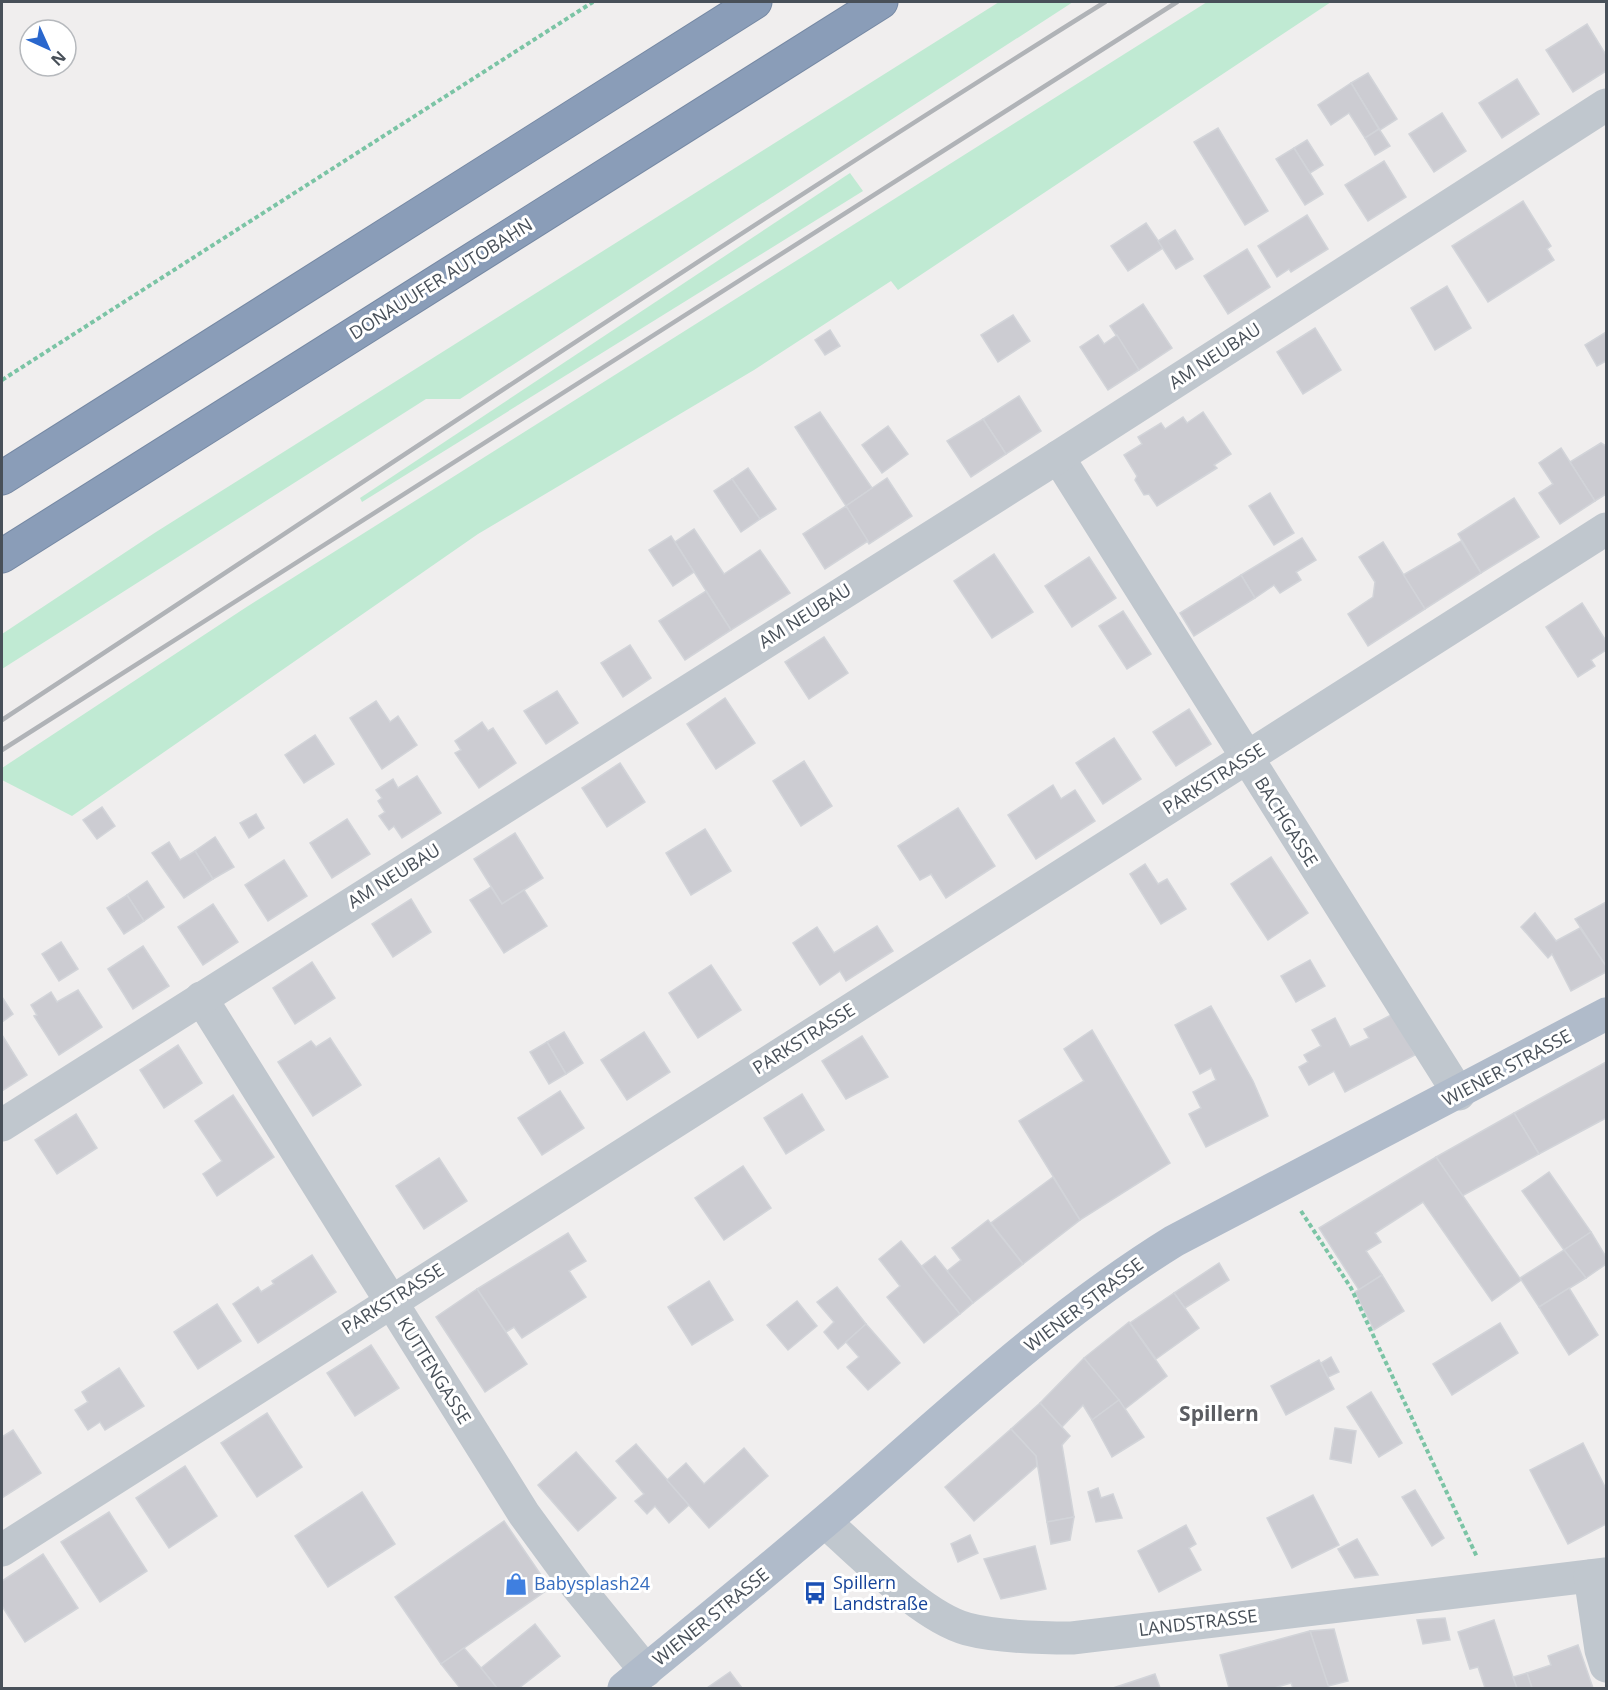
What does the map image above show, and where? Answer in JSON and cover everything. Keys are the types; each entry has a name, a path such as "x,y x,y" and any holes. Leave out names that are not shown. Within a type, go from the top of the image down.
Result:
{"highway":[{"path":"2,478 755,2"},
{"name":"DONAUUFER AUTOBAHN","path":"2,556 880,2"}],"main road":[{"name":"WIENER STRASSE","path":"635,1680 825,1522 1055,1323 1119,1275 1174,1241 1459,1094 1606,1014"}],"street":[{"name":"AM NEUBAU","path":"2,1125 1058,457 1606,105"},
{"name":"BACHGASSE","path":"1058,457 1459,1094"},
{"name":"PARKSTRASSE","path":"2,1550 1606,530"},
{"name":"KUTTENGASSE","path":"201,998 524,1514 576,1585 635,1680"},
{"name":"LANDSTRASSE","path":"825,1522 916,1600 944,1620 968,1629 1042,1638 1072,1638 1598,1575"},
{"path":"1598,1575 1601,1650 1606,1666"}],"path":[{"path":"2,380 593,2"},
{"path":"1284,1185 1351,1288 1478,1559 1486,1588"}],"green space":[{"path":"999,2 1073,2 460,399 426,399 2,669 2,634 156,532"},
{"path":"1207,2 1331,2 898,290 891,281 754,370 478,534 72,816 2,780 2,768 245,608"},
{"path":"850,173 863,191 362,502 360,498"}],"building":[{"path":"1587,24 1606,55 1606,71 1573,92 1546,50"},
{"path":"1368,73 1397,119 1380,130 1351,83"},
{"path":"1517,79 1539,114 1502,138 1479,103"},
{"path":"1351,83 1379,129 1365,138 1349,113 1331,125 1318,105"},
{"path":"1442,113 1466,151 1434,172 1409,134"},
{"path":"1218,128 1268,211 1245,225 1194,142"},
{"path":"1379,129 1390,146 1375,155 1365,138"},
{"path":"1307,140 1323,165 1310,173 1294,148"},
{"path":"1294,148 1323,194 1305,205 1276,159"},
{"path":"1384,161 1406,197 1368,221 1345,185"},
{"path":"1523,201 1551,246 1547,249 1554,260 1488,302 1452,246"},
{"path":"1307,215 1328,249 1291,272 1289,269 1277,277 1258,246"},
{"path":"1146,223 1163,248 1128,271 1111,246"},
{"path":"1175,230 1193,259 1176,269 1158,241"},
{"path":"1247,249 1270,287 1228,314 1204,276"},
{"path":"1447,286 1471,328 1435,350 1411,308"},
{"path":"1143,304 1172,348 1139,370 1110,326"},
{"path":"1013,315 1030,341 998,362 981,335"},
{"path":"1315,328 1341,370 1303,394 1277,352"},
{"path":"830,330 840,346 825,355 815,340"},
{"path":"1606,332 1606,361 1597,366 1585,345"},
{"path":"1098,335 1104,344 1117,335 1139,370 1108,390 1080,347"},
{"path":"1019,396 1041,431 1006,454 983,419"},
{"path":"820,412 872,488 846,506 795,427"},
{"path":"1203,412 1231,454 1214,465 1217,468 1157,506 1149,494 1144,495 1135,480 1137,476 1124,455 1142,444 1138,437 1161,423 1165,429 1183,417 1187,423"},
{"path":"983,419 1006,454 971,477 947,441"},
{"path":"888,426 908,454 882,473 862,445"},
{"path":"1601,443 1606,446 1606,494 1595,501 1570,462"},
{"path":"1561,448 1595,501 1560,524 1539,493 1553,484 1539,463"},
{"path":"748,468 776,509 760,519 732,479"},
{"path":"887,478 912,516 869,544 846,506"},
{"path":"732,479 760,519 741,532 714,491"},
{"path":"1270,493 1294,533 1274,545 1249,506"},
{"path":"1514,498 1539,537 1481,573 1458,534"},
{"path":"846,506 868,541 825,569 803,534"},
{"path":"694,529 724,574 760,550 790,593 731,630 675,542"},
{"path":"671,536 694,572 673,586 649,550"},
{"path":"1302,538 1316,560 1296,572 1301,580 1280,593 1274,585 1255,598 1241,575"},
{"path":"1461,541 1481,573 1425,609 1403,575"},
{"path":"1383,542 1425,609 1368,646 1348,614 1373,597 1375,582 1359,557"},
{"path":"994,554 1033,612 992,638 954,581"},
{"path":"1089,557 1116,598 1072,627 1045,586"},
{"path":"1241,575 1255,598 1194,636 1180,613"},
{"path":"706,591 731,630 685,660 659,621"},
{"path":"1582,603 1606,641 1606,650 1591,660 1595,666 1578,677 1546,627"},
{"path":"1123,611 1151,654 1127,669 1099,626"},
{"path":"824,637 848,673 809,699 785,662"},
{"path":"630,645 651,678 623,697 601,663"},
{"path":"557,691 578,723 546,744 524,711"},
{"path":"725,698 755,743 716,769 687,724"},
{"path":"376,701 390,722 398,716 417,745 382,769 350,718"},
{"path":"1189,709 1211,744 1176,766 1153,732"},
{"path":"482,722 488,731 493,728 516,763 479,788 455,753 461,750 455,741"},
{"path":"315,735 334,764 304,783 285,755"},
{"path":"1114,738 1141,779 1103,804 1076,763"},
{"path":"804,761 832,806 801,826 773,781"},
{"path":"620,763 645,802 607,827 582,788"},
{"path":"417,776 441,813 402,838 394,826 389,830 379,816 385,812 378,801 382,798 376,790 393,779 398,788"},
{"path":"1053,785 1061,799 1075,790 1095,821 1036,859 1008,815"},
{"path":"102,807 115,826 97,839 83,820"},
{"path":"958,808 995,866 946,898 931,874 920,880 898,846"},
{"path":"256,814 264,828 249,838 240,823"},
{"path":"347,819 370,854 332,878 310,843"},
{"path":"705,829 731,871 691,895 666,853"},
{"path":"515,833 543,878 502,904 474,859"},
{"path":"215,837 234,867 213,879 195,851"},
{"path":"169,842 180,860 195,851 213,879 184,898 152,853"},
{"path":"1271,857 1308,913 1268,940 1231,884"},
{"path":"284,860 307,896 268,921 245,885"},
{"path":"1145,864 1158,884 1167,879 1186,909 1161,924 1130,874"},
{"path":"147,881 164,907 144,921 127,895"},
{"path":"491,887 502,904 524,890 547,926 504,953 470,900"},
{"path":"127,895 144,921 124,934 107,908"},
{"path":"411,899 431,932 393,957 372,924"},
{"path":"1606,902 1606,966 1575,919"},
{"path":"213,904 238,942 203,965 178,927"},
{"path":"1535,913 1556,941 1580,928 1606,966 1606,972 1571,991 1552,954 1548,958 1521,927"},
{"path":"877,926 893,951 846,981 840,971 820,985 793,943 817,927 834,953"},
{"path":"61,942 78,969 59,981 42,954"},
{"path":"143,946 169,986 133,1009 108,969"},
{"path":"1310,960 1325,986 1296,1002 1281,976"},
{"path":"312,962 335,998 295,1024 273,988"},
{"path":"711,965 741,1010 698,1038 669,993"},
{"path":"78,990 102,1027 59,1055 34,1016 37,1015 31,1005 51,992 57,1002"},
{"path":"2,997 13,1014 2,1022"},
{"path":"1211,1006 1253,1081 1268,1116 1206,1147 1189,1114 1201,1108 1193,1092 1216,1080 1211,1068 1200,1074 1175,1025"},
{"path":"1393,1014 1415,1055 1345,1092 1334,1071 1309,1085 1299,1067 1308,1062 1304,1055 1321,1046 1312,1030 1335,1018 1350,1047 1369,1038 1364,1029"},
{"path":"1092,1030 1170,1163 1080,1220 1019,1121 1084,1081 1064,1049"},
{"path":"564,1032 583,1063 566,1074 547,1042"},
{"path":"644,1032 670,1072 627,1100 601,1060"},
{"path":"2,1035 27,1075 2,1091"},
{"path":"862,1036 888,1077 846,1099 822,1061"},
{"path":"330,1038 361,1085 313,1116 278,1062 311,1041 316,1047"},
{"path":"547,1042 566,1074 549,1084 530,1052"},
{"path":"178,1045 202,1083 164,1108 140,1070"},
{"path":"1606,1062 1606,1118 1539,1154 1514,1113"},
{"path":"560,1091 584,1128 542,1155 518,1118"},
{"path":"802,1094 824,1130 786,1154 764,1118"},
{"path":"233,1095 274,1157 217,1196 203,1174 222,1161 195,1121"},
{"path":"1514,1113 1539,1154 1462,1196 1436,1157"},
{"path":"76,1114 97,1148 57,1174 35,1140"},
{"path":"1436,1157 1521,1280 1492,1301 1423,1202 1375,1233 1381,1242 1366,1251 1382,1275 1359,1290 1319,1228"},
{"path":"439,1158 467,1201 424,1229 396,1186"},
{"path":"743,1166 771,1208 724,1240 695,1198"},
{"path":"1549,1172 1591,1232 1564,1250 1522,1191"},
{"path":"1053,1177 1080,1220 1023,1264 991,1223"},
{"path":"988,1220 1023,1264 973,1303 947,1271 961,1260 952,1248"},
{"path":"1591,1232 1606,1257 1606,1264 1586,1278 1564,1250"},
{"path":"568,1233 586,1261 569,1271 586,1297 522,1338 514,1327 506,1332 477,1289"},
{"path":"901,1241 960,1314 924,1343 887,1297 900,1286 879,1259"},
{"path":"1564,1250 1586,1278 1539,1307 1520,1278"},
{"path":"312,1255 336,1292 258,1343 233,1304 258,1287 261,1292 274,1284 272,1281"},
{"path":"935,1256 973,1303 960,1314 922,1266"},
{"path":"1219,1263 1229,1280 1185,1308 1174,1293"},
{"path":"1382,1275 1404,1311 1374,1330 1355,1292"},
{"path":"709,1281 733,1320 692,1345 668,1307"},
{"path":"837,1287 866,1324 838,1349 824,1332 834,1322 817,1302"},
{"path":"1569,1288 1598,1335 1569,1355 1539,1307"},
{"path":"477,1289 527,1364 485,1392 436,1317"},
{"path":"1174,1293 1199,1328 1156,1359 1130,1323"},
{"path":"797,1301 817,1326 788,1350 767,1325"},
{"path":"217,1304 241,1341 198,1369 174,1332"},
{"path":"1129,1322 1167,1376 1125,1409 1084,1358"},
{"path":"1500,1323 1518,1353 1452,1395 1433,1364"},
{"path":"866,1324 900,1363 868,1390 847,1367 859,1357 846,1342"},
{"path":"371,1345 399,1388 355,1416 327,1373"},
{"path":"1331,1357 1339,1372 1328,1377 1321,1363"},
{"path":"1084,1358 1119,1400 1092,1420 1083,1405 1062,1427 1040,1403"},
{"path":"1319,1360 1334,1389 1286,1415 1271,1386"},
{"path":"119,1368 144,1406 105,1430 100,1422 88,1430 75,1410 88,1402 82,1392"},
{"path":"1371,1392 1402,1443 1379,1457 1347,1407"},
{"path":"1119,1400 1144,1437 1112,1457 1092,1420"},
{"path":"1040,1403 1070,1436 1062,1445 1074,1517 1047,1522 1036,1456 1011,1429"},
{"path":"267,1413 302,1467 257,1497 221,1443"},
{"path":"1335,1428 1356,1431 1351,1463 1330,1459"},
{"path":"1011,1429 1036,1456 1037,1466 974,1521 945,1487"},
{"path":"13,1430 41,1473 2,1498 2,1437"},
{"path":"1583,1443 1606,1489 1606,1524 1568,1544 1530,1470"},
{"path":"636,1444 689,1505 669,1523 655,1506 647,1514 635,1501 644,1494 616,1461"},
{"path":"744,1448 768,1476 709,1528 667,1480 686,1463 704,1484"},
{"path":"576,1452 616,1498 578,1531 538,1485"},
{"path":"185,1466 217,1516 169,1548 136,1498"},
{"path":"1098,1488 1101,1498 1113,1494 1122,1518 1096,1522 1088,1492"},
{"path":"1415,1490 1444,1538 1432,1546 1402,1497"},
{"path":"362,1492 395,1544 328,1587 295,1536"},
{"path":"1313,1495 1339,1545 1292,1568 1267,1518"},
{"path":"109,1512 147,1571 100,1602 61,1542"},
{"path":"1074,1517 1070,1540 1051,1544 1047,1522"},
{"path":"504,1521 550,1588 441,1664 395,1597"},
{"path":"1186,1525 1196,1544 1189,1548 1201,1570 1159,1592 1138,1551"},
{"path":"970,1535 978,1553 958,1562 951,1544"},
{"path":"1357,1539 1378,1575 1355,1578 1338,1549"},
{"path":"1035,1546 1046,1589 1001,1599 984,1559"},
{"path":"43,1554 78,1608 25,1642 2,1606 2,1581"},
{"path":"1445,1618 1450,1640 1423,1644 1417,1620"},
{"path":"1494,1620 1517,1688 1485,1688 1478,1667 1470,1669 1458,1632"},
{"path":"535,1624 560,1656 519,1688 497,1688 481,1668"},
{"path":"1334,1629 1348,1681 1328,1686 1310,1631"},
{"path":"1310,1631 1329,1688 1293,1688 1291,1683 1274,1688 1229,1688 1220,1655"},
{"path":"1578,1645 1593,1688 1532,1688 1527,1673 1551,1665 1548,1656"},
{"path":"464,1648 497,1688 460,1688 441,1664"},
{"path":"730,1672 742,1688 707,1688"},
{"path":"1527,1673 1532,1688 1517,1688 1513,1677"},
{"path":"1155,1674 1160,1688 1113,1688"}],"railway":[{"path":"2,720 827,178 1105,2"},
{"path":"2,750 1177,2"}],"place":[{"name":"Babysplash24","path":"516,1584"},
{"name":"Spillern Landstraße","path":"815,1593"}],"district":[{"name":"Spillern","path":"1219,1414"}]}
